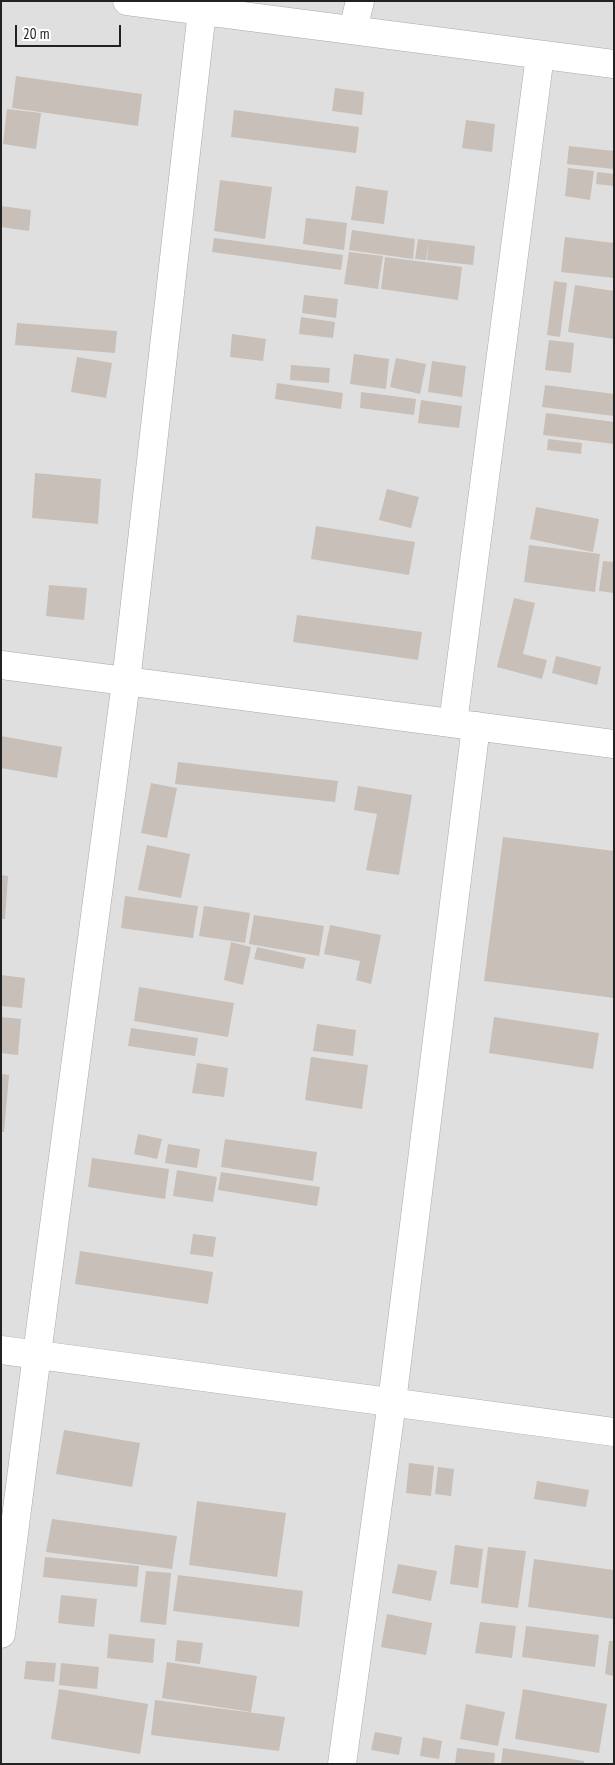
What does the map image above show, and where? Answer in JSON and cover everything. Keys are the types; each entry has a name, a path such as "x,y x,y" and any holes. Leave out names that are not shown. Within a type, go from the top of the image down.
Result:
{"street":[{"path":"127,1 614,64"},
{"path":"354,30 360,1"},
{"path":"1,1634 126,682 202,11"},
{"path":"342,1764 392,1402 464,725 540,55"},
{"path":"1,665 614,744"},
{"path":"1,1350 614,1432"}],"shaded area":[{"path":"1,1 614,1 614,1764 1,1764"}],"building":[{"path":"16,76 142,94 138,126 12,108"},
{"path":"335,88 364,92 362,115 332,111"},
{"path":"7,109 41,113 36,149 3,144"},
{"path":"234,110 359,127 356,153 231,137"},
{"path":"466,120 495,124 492,152 462,148"},
{"path":"569,146 614,151 614,169 567,164"},
{"path":"568,168 594,171 590,200 565,196"},
{"path":"597,172 614,174 614,186 596,184"},
{"path":"220,180 272,187 265,239 214,231"},
{"path":"356,186 388,191 384,224 351,220"},
{"path":"1,206 31,210 29,231 1,227"},
{"path":"306,218 347,223 344,250 303,244"},
{"path":"352,230 415,239 413,259 349,250"},
{"path":"565,237 614,243 614,278 561,272"},
{"path":"214,238 343,255 341,270 212,252"},
{"path":"418,239 475,246 473,265 427,260 429,242 426,260 415,259"},
{"path":"349,252 383,256 378,289 344,284"},
{"path":"385,257 462,267 458,300 381,289"},
{"path":"554,281 567,283 560,337 547,335"},
{"path":"575,285 614,291 614,339 568,332"},
{"path":"304,295 338,299 336,318 302,313"},
{"path":"301,317 335,322 333,338 299,334"},
{"path":"17,323 117,331 115,353 15,345"},
{"path":"232,334 266,339 263,361 230,357"},
{"path":"549,340 574,343 571,373 545,370"},
{"path":"354,354 389,359 386,389 350,384"},
{"path":"77,357 112,363 106,398 71,392"},
{"path":"396,358 426,364 420,394 390,387"},
{"path":"432,361 466,366 462,397 428,392"},
{"path":"291,365 330,368 329,383 290,380"},
{"path":"277,383 343,393 341,409 275,399"},
{"path":"545,385 614,394 614,416 542,407"},
{"path":"361,392 416,399 414,415 360,408"},
{"path":"421,400 462,406 459,428 418,423"},
{"path":"546,413 614,422 614,444 543,435"},
{"path":"548,439 582,443 581,454 547,450"},
{"path":"35,473 101,479 98,524 32,518"},
{"path":"387,489 419,497 411,528 379,520"},
{"path":"536,507 599,519 593,552 530,539"},
{"path":"316,526 415,542 409,575 311,559"},
{"path":"529,545 600,554 595,592 524,582"},
{"path":"603,561 614,562 614,593 599,591"},
{"path":"49,585 87,588 84,620 46,616"},
{"path":"514,598 535,603 523,654 547,660 542,679 497,667"},
{"path":"297,615 422,632 418,660 293,642"},
{"path":"556,656 601,667 597,685 552,673"},
{"path":"1,736 62,747 57,778 1,768"},
{"path":"178,762 338,781 335,802 175,784"},
{"path":"151,783 177,788 167,838 141,833"},
{"path":"358,786 412,795 399,875 366,870 377,814 354,810"},
{"path":"503,837 614,851 614,998 484,981"},
{"path":"147,845 190,854 181,898 138,890"},
{"path":"1,875 8,876 5,919 1,919"},
{"path":"125,896 198,906 193,938 121,928"},
{"path":"204,906 250,913 245,943 199,936"},
{"path":"254,915 324,926 319,956 249,944"},
{"path":"330,925 381,935 371,984 356,980 360,961 324,954"},
{"path":"231,942 251,947 243,985 224,980"},
{"path":"257,947 306,958 303,969 254,959"},
{"path":"1,975 25,978 22,1008 1,1006"},
{"path":"139,987 234,1003 228,1037 134,1021"},
{"path":"1,1017 21,1019 18,1055 1,1053"},
{"path":"494,1017 599,1033 593,1069 489,1053"},
{"path":"317,1024 356,1030 353,1056 313,1051"},
{"path":"131,1028 198,1038 195,1056 128,1046"},
{"path":"311,1057 368,1065 362,1109 305,1100"},
{"path":"197,1063 228,1068 224,1097 192,1093"},
{"path":"1,1074 9,1075 4,1132 1,1132"},
{"path":"138,1134 162,1139 157,1159 134,1154"},
{"path":"225,1139 317,1152 313,1181 221,1167"},
{"path":"168,1144 200,1149 197,1168 165,1163"},
{"path":"92,1158 169,1169 165,1199 88,1187"},
{"path":"177,1170 217,1177 213,1202 173,1196"},
{"path":"221,1172 320,1187 317,1206 218,1190"},
{"path":"193,1234 216,1237 213,1257 190,1254"},
{"path":"80,1251 213,1272 208,1304 75,1284"},
{"path":"64,1430 140,1443 132,1487 56,1474"},
{"path":"409,1463 434,1466 431,1496 406,1493"},
{"path":"438,1467 454,1469 451,1496 435,1494"},
{"path":"537,1481 589,1490 586,1507 534,1499"},
{"path":"197,1501 286,1513 277,1577 189,1565"},
{"path":"52,1519 177,1536 172,1569 46,1552"},
{"path":"455,1545 483,1549 478,1588 450,1584"},
{"path":"488,1547 526,1551 518,1608 481,1603"},
{"path":"45,1557 139,1566 137,1587 43,1577"},
{"path":"534,1559 614,1570 614,1619 528,1607"},
{"path":"398,1564 437,1571 431,1601 392,1593"},
{"path":"146,1571 171,1573 166,1625 140,1622"},
{"path":"178,1575 303,1591 299,1627 173,1611"},
{"path":"61,1595 97,1599 94,1627 58,1623"},
{"path":"387,1614 432,1623 426,1655 381,1647"},
{"path":"480,1622 516,1626 512,1658 475,1653"},
{"path":"526,1626 599,1635 595,1667 522,1657"},
{"path":"109,1634 155,1639 153,1663 107,1658"},
{"path":"177,1640 203,1643 200,1664 175,1661"},
{"path":"609,1641 614,1641 614,1676 605,1674"},
{"path":"26,1661 56,1663 54,1682 24,1679"},
{"path":"167,1662 257,1676 251,1712 162,1698"},
{"path":"61,1663 99,1667 97,1689 59,1685"},
{"path":"59,1689 148,1704 140,1754 51,1739"},
{"path":"523,1689 607,1704 599,1753 515,1739"},
{"path":"155,1700 285,1717 279,1751 151,1735"},
{"path":"466,1704 505,1712 498,1746 460,1739"},
{"path":"375,1732 402,1737 399,1755 371,1750"},
{"path":"423,1737 442,1741 439,1759 420,1756"},
{"path":"457,1748 495,1753 494,1764 455,1764"},
{"path":"503,1748 584,1761 584,1764 501,1764"}]}
